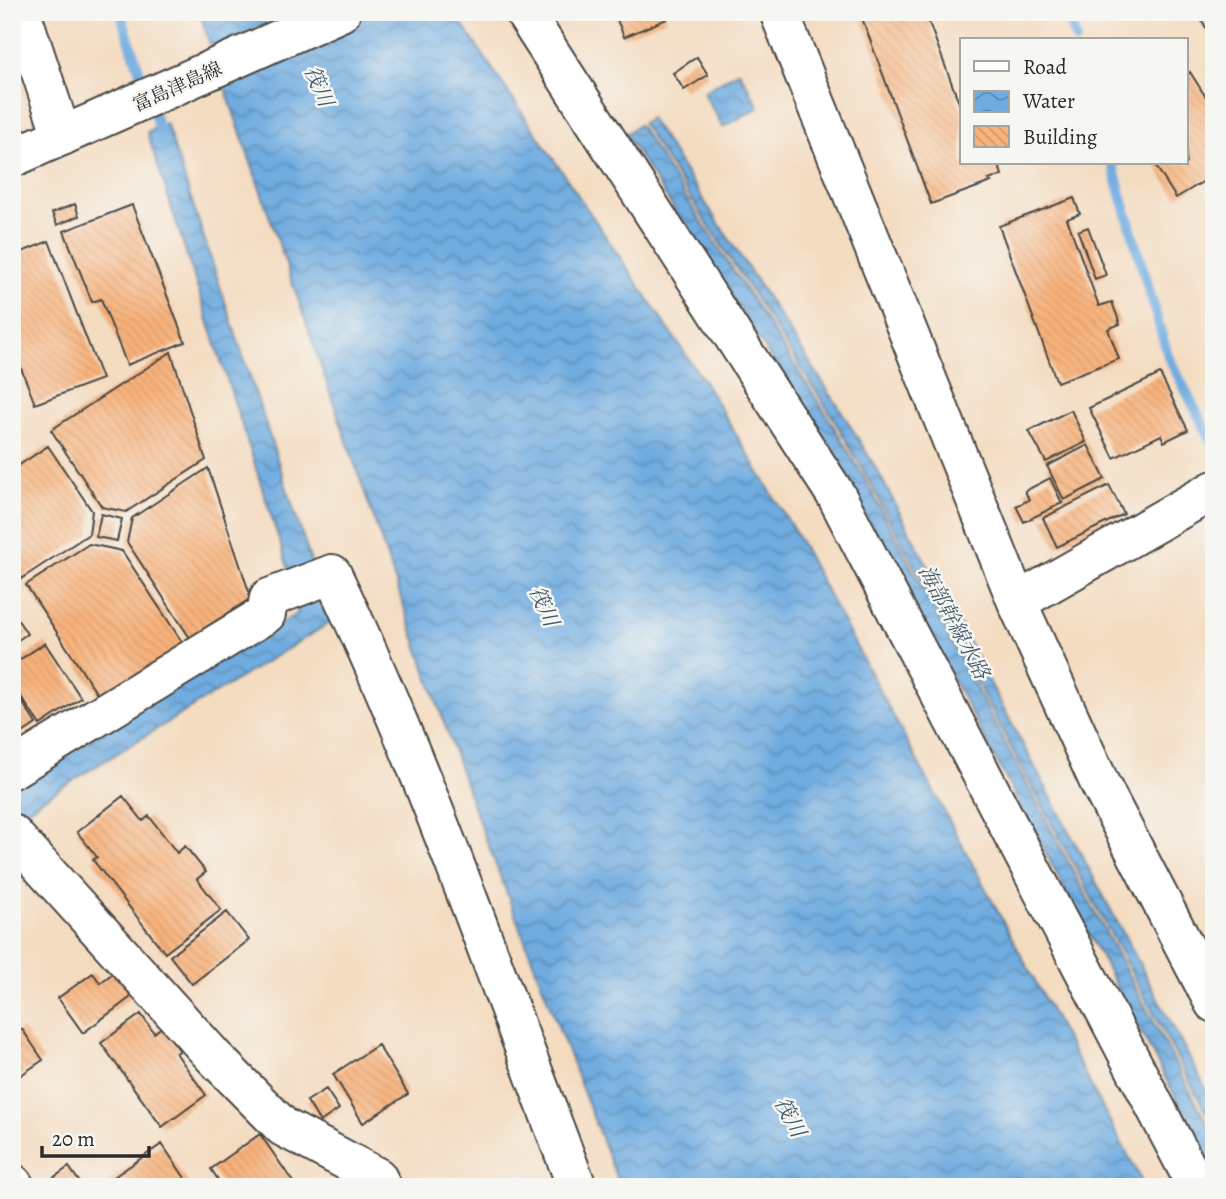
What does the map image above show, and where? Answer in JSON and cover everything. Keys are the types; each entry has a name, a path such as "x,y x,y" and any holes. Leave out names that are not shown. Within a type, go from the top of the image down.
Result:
{"street":[{"path":"22,12 62,136"},
{"name":"富島津島線","path":"12,158 341,12"},
{"path":"524,12 836,495 1197,1187"},
{"path":"779,12 1017,601 1100,784 1214,1003"},
{"path":"1017,601 1214,490"},
{"path":"12,769 266,614 269,598 331,574 372,658 441,823 577,1187"},
{"path":"12,834 214,1057 283,1127 377,1177 382,1187"}],"water":[{"name":"筏川","path":"199,12 454,12 705,383 796,534 1145,1187 620,1187 470,798"},
{"path":"739,71 759,107 723,127 703,92"},
{"name":"海部幹線水路","path":"650,118 877,470 1214,1104 1214,1127 866,475 832,416 642,123"},
{"path":"166,123 331,622 41,800 12,821 12,787 298,613 293,583 147,132"},
{"path":"639,125 828,417 863,476 1214,1136 1214,1169 849,484 814,424 625,134"}],"building":[{"path":"614,12 664,12 667,19 624,37"},
{"path":"877,12 925,12 960,106 960,164 998,164 1002,175 989,180 991,182 931,204 862,18"},
{"path":"1214,12 1214,40 1200,18"},
{"path":"697,57 708,75 684,90 673,73"},
{"path":"1190,72 1214,110 1214,175 1176,198 1155,164 1188,164"},
{"path":"1074,198 1080,214 1067,219 1099,306 1112,302 1120,324 1108,329 1119,359 1057,382 999,226"},
{"path":"75,204 79,216 57,225 52,213"},
{"path":"132,205 185,342 127,365 101,299 92,302 64,231"},
{"path":"1088,227 1106,275 1095,279 1078,231"},
{"path":"49,241 102,379 35,404 12,345 12,256"},
{"path":"171,352 206,460 126,512 102,507 51,430"},
{"path":"1160,374 1188,430 1164,442 1161,435 1114,458 1089,408"},
{"path":"1071,410 1086,442 1046,462 1029,431"},
{"path":"1088,445 1105,479 1064,500 1047,466"},
{"path":"48,446 92,511 89,534 15,583 12,579 12,470"},
{"path":"208,468 251,598 190,638 127,542 132,518"},
{"path":"1050,478 1062,503 1024,522 1016,506 1029,500 1025,491"},
{"path":"1109,485 1124,514 1057,547 1043,518"},
{"path":"101,514 122,519 117,541 96,537"},
{"path":"89,544 122,551 184,645 101,700 26,585"},
{"path":"12,611 27,634 12,644"},
{"path":"45,643 81,698 40,725 12,683 12,665"},
{"path":"18,695 36,724 12,740 12,699"},
{"path":"123,796 143,821 149,816 177,853 185,846 206,872 197,879 221,910 165,953 93,860 97,857 77,832"},
{"path":"227,912 249,940 192,984 170,956"},
{"path":"117,970 135,994 83,1033 58,998 93,973 100,983"},
{"path":"141,1014 154,1033 162,1027 180,1051 176,1053 206,1095 162,1127 101,1043"},
{"path":"22,1029 43,1060 12,1081 12,1036"},
{"path":"378,1045 408,1094 363,1123 333,1074"},
{"path":"326,1089 339,1109 320,1122 307,1101"},
{"path":"260,1134 293,1182 287,1187 223,1187 211,1169"},
{"path":"162,1144 191,1187 112,1187 108,1181"},
{"path":"69,1167 83,1187 43,1185"}],"waterway":[{"path":"120,12 162,138"},
{"path":"1068,12 1075,38"},
{"path":"1112,164 1168,356 1214,446"}]}
